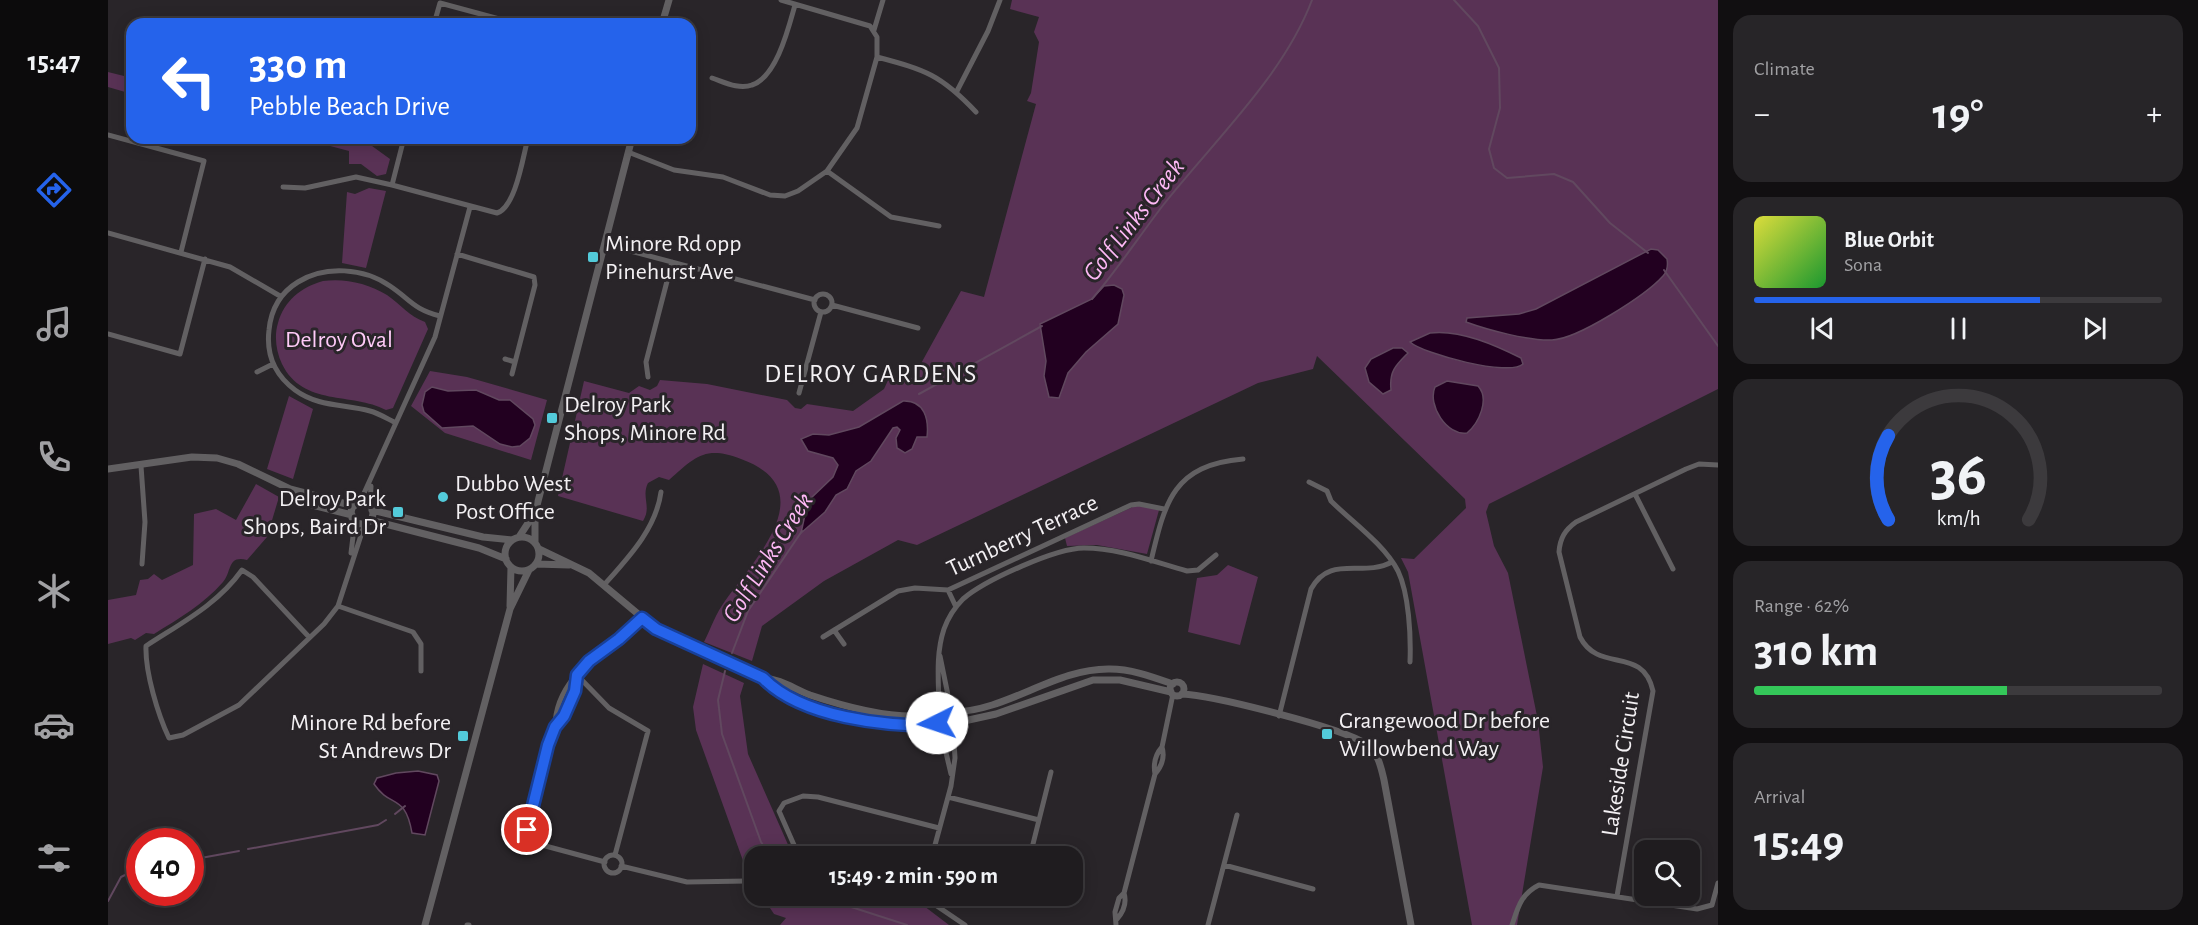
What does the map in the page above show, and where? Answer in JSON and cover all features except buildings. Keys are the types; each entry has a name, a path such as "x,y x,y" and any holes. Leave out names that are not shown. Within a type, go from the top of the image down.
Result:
{"street":[{"path":"664,18 669,0"},
{"path":"628,152 674,170 723,177 770,195 785,196 798,191 827,171 857,128 878,57 877,37 870,26 781,0"},
{"path":"874,30 883,0"},
{"path":"957,91 988,31 1000,0"},
{"path":"436,18 440,3 496,18"},
{"path":"711,78 741,87 760,81 779,53 795,5"},
{"path":"878,57 926,70 957,91 976,112"},
{"path":"108,135 126,140"},
{"path":"141,144 204,161 181,252"},
{"path":"392,185 402,144"},
{"path":"283,187 305,188 356,177 493,213 505,209 511,199 526,144"},
{"path":"630,144 535,513 535,542 539,549 589,573 656,629 763,678 774,679 808,694 862,709 926,716 939,712 967,712 1091,670 1123,670 1177,691"},
{"path":"827,171 891,217 939,226"},
{"path":"350,564 353,518 357,504 371,482 394,422 429,351 470,207"},
{"path":"108,233 241,271 280,296"},
{"path":"604,244 815,300"},
{"path":"457,254 534,277 512,374"},
{"path":"108,334 180,354 205,259"},
{"path":"648,377 646,362 672,262"},
{"path":"394,422 374,412 333,405 305,396 283,379 273,364 268,347 269,328 280,296 312,275 345,271 383,282 414,306 440,316"},
{"path":"825,294 830,297 832,305 829,310 821,312 815,307 815,300 825,294"},
{"path":"832,305 918,328"},
{"path":"800,393 821,312"},
{"path":"504,359 515,362"},
{"path":"257,372 273,364"},
{"path":"108,468 141,466 192,457 217,458 238,464 290,489 483,537 516,538 535,542"},
{"path":"1151,561 1164,510 1171,495 1192,476 1221,462 1243,459"},
{"name":"Lakeside Circuit","path":"1617,896 1653,691 1650,678 1640,667 1595,655 1586,648 1580,637 1559,552 1565,530 1576,522 1699,464 1718,465"},
{"path":"141,466 145,522 142,564"},
{"path":"309,637 253,577 242,570 233,583 201,612 146,646 146,658 163,725 169,738 183,735 238,705 309,637 338,606 350,564 371,508 371,482"},
{"path":"1310,482 1327,491 1330,501 1392,562 1402,583 1411,638 1410,662"},
{"path":"290,489 308,504 367,522 480,548 506,559"},
{"path":"604,585 634,552 659,509 661,492"},
{"path":"1635,494 1673,569"},
{"name":"Turnberry Terrace","path":"823,637 898,591 915,588 948,590 1131,505 1139,504 1164,510"},
{"path":"529,570 519,571 511,567 506,559 506,548 535,513"},
{"path":"425,925 510,609 529,570 536,564 539,549"},
{"path":"952,776 940,726 936,720 939,712 937,669 944,628 956,607 978,588 1064,550 1096,549 1187,571 1198,570 1216,555"},
{"path":"1279,716 1311,589 1316,579 1324,571 1373,569 1392,562"},
{"path":"536,564 571,565"},
{"path":"510,609 511,567"},
{"path":"948,590 956,607"},
{"path":"338,606 413,632 421,644 421,671"},
{"path":"605,861 538,844 529,837 527,830 555,727 555,712 566,686 589,661 619,639 642,618"},
{"path":"834,630 844,644"},
{"path":"934,846 948,797 955,758 952,711 940,654"},
{"path":"555,727 564,716 575,691 577,675"},
{"path":"577,675 618,716 648,731 615,855"},
{"path":"763,678 771,687 804,704 840,715 880,723 940,726 947,729 1093,680 1120,680 1196,694 1349,736 1366,744 1375,753 1384,780 1411,925"},
{"path":"1116,922 1115,912 1124,893 1155,774 1157,753 1162,747 1177,691"},
{"path":"1032,846 1052,772"},
{"path":"795,846 781,817 780,808 787,801 810,795 939,828"},
{"path":"948,797 1039,820"},
{"path":"1208,925 1237,815"},
{"path":"519,842 529,837"},
{"path":"615,855 620,859 621,866 618,871 611,872 606,869 605,861 607,857 615,855"},
{"path":"1224,865 1313,889"},
{"path":"621,866 687,882 744,881"},
{"path":"1712,905 1718,883"},
{"path":"1512,925 1521,899 1529,890 1539,885 1697,909 1712,905"},
{"path":"1712,905 1718,910"},
{"path":"938,906 965,925"}],"green space":[{"path":"1012,0 1718,0 1718,389 1489,504 1486,512 1494,546 1508,573 1538,721 1543,767 1517,925 1472,925 1408,572 1401,558 1414,559 1466,508 1465,499 1317,356 1313,369 1258,383 917,545 898,540 824,581 762,626 752,661 704,642 722,606 765,546 775,526 780,506 778,488 765,472 729,455 709,453 701,456 669,480 659,477 648,483 646,488 647,511 643,521 558,496 584,381 629,393 639,386 650,390 657,386 660,380 707,384 787,400 795,408 801,409 807,404 853,411 884,389 890,376 913,378 961,291 984,297 1036,104 1027,101 1031,93 1039,42 1034,32 1039,17 1010,9"},
{"path":"108,72 126,76 126,92 108,87"},
{"path":"323,144 369,144 390,159 386,174 377,176 361,164 349,164 349,151"},
{"path":"369,188 386,191 366,268 342,263 347,192 355,194"},
{"name":"Delroy Oval","path":"323,281 347,281 372,287 425,322 428,329 393,408 386,410 358,401 315,393 302,387 291,378 282,364 276,338 284,308 301,291"},
{"path":"430,371 467,377 547,400 531,460 445,433 411,406"},
{"path":"289,396 313,409 293,479 267,469"},
{"path":"256,484 279,497 267,537 247,560 241,559 233,562 226,578 208,597 154,634 146,633 135,640 131,638 108,644 108,600 136,595 140,580 148,579 154,574 162,580 193,565 194,514 216,509 236,520"},
{"path":"1137,505 1159,510 1147,554 1097,545 1067,546 1065,538"},
{"path":"1228,565 1258,577 1240,645 1188,632 1197,578 1217,575"},
{"path":"703,664 744,683 740,696 748,754 789,846 744,846 744,863 696,730 693,707"},
{"path":"769,906 924,906 949,925 780,925 786,918 774,914"}],"shaded area":[{"path":"1651,249 1658,250 1667,259 1667,268 1663,276 1642,294 1611,315 1564,338 1532,339 1466,322 1467,318 1519,314 1536,309"},
{"path":"1114,285 1122,289 1124,295 1118,324 1086,352 1068,373 1059,398 1049,397 1044,376 1046,361 1040,324 1092,299 1104,286"},
{"path":"1442,332 1478,340 1521,358 1523,364 1502,368 1485,366 1448,358 1410,342 1430,333"},
{"path":"1393,348 1402,348 1408,353 1394,369 1391,390 1383,394 1369,382 1365,368 1371,359"},
{"path":"1447,381 1478,386 1481,391 1482,411 1467,433 1452,430 1440,418 1436,410 1433,394 1435,387"},
{"path":"432,387 448,391 476,390 499,400 510,400 533,419 535,425 530,438 520,446 512,447 500,444 473,426 442,428 424,412 422,405 425,392"},
{"path":"903,401 921,407 926,418 927,437 917,437 912,449 905,453 897,448 896,438 900,430 897,427 893,428 871,461 856,471 847,489 836,495 825,512 801,533 808,501 833,477 838,465 833,458 808,451 801,439 813,434 829,435 859,427"},
{"path":"418,771 437,775 439,781 425,835 412,833 406,812 380,792 374,784 377,778"}],"waterway":[{"name":"Golf Links Creek","path":"1092,299 1164,204 1266,81 1300,28 1312,0"},
{"path":"1454,0 1478,26 1499,68 1500,108 1489,149 1494,168 1507,178 1554,174 1573,182 1610,223 1648,253"},
{"path":"1664,270 1718,346"},
{"name":"Golf Links Creek","path":"919,394 1042,326"},
{"name":"Golf Links Creek","path":"732,653 748,611 802,531"},
{"path":"725,671 718,700 722,734 764,846"},
{"path":"395,814 405,806"},
{"path":"248,849 378,825 386,820"},
{"path":"204,857 239,851"},
{"path":"108,901 121,877 126,874"},
{"path":"848,906 907,925"}],"place":[{"name":"Minore Rd opp Pinehurst Ave","path":"593,257"},
{"name":"Delroy Park Shops, Minore Rd","path":"552,418"},
{"name":"Dubbo West Post Office","path":"443,497"},
{"name":"Delroy Park Shops, Baird Dr","path":"398,512"},
{"name":"Grangewood Dr before Willowbend Way","path":"1327,734"},
{"name":"Minore Rd before St Andrews Dr","path":"463,736"}],"district":[{"name":"DELROY GARDENS","path":"871,373"}],"route":[{"path":"527,830 548,745 575,691 577,675 589,661 613,644 642,618 656,629 763,678 771,687 804,704 840,715 880,723 939,726 937,723"}]}
